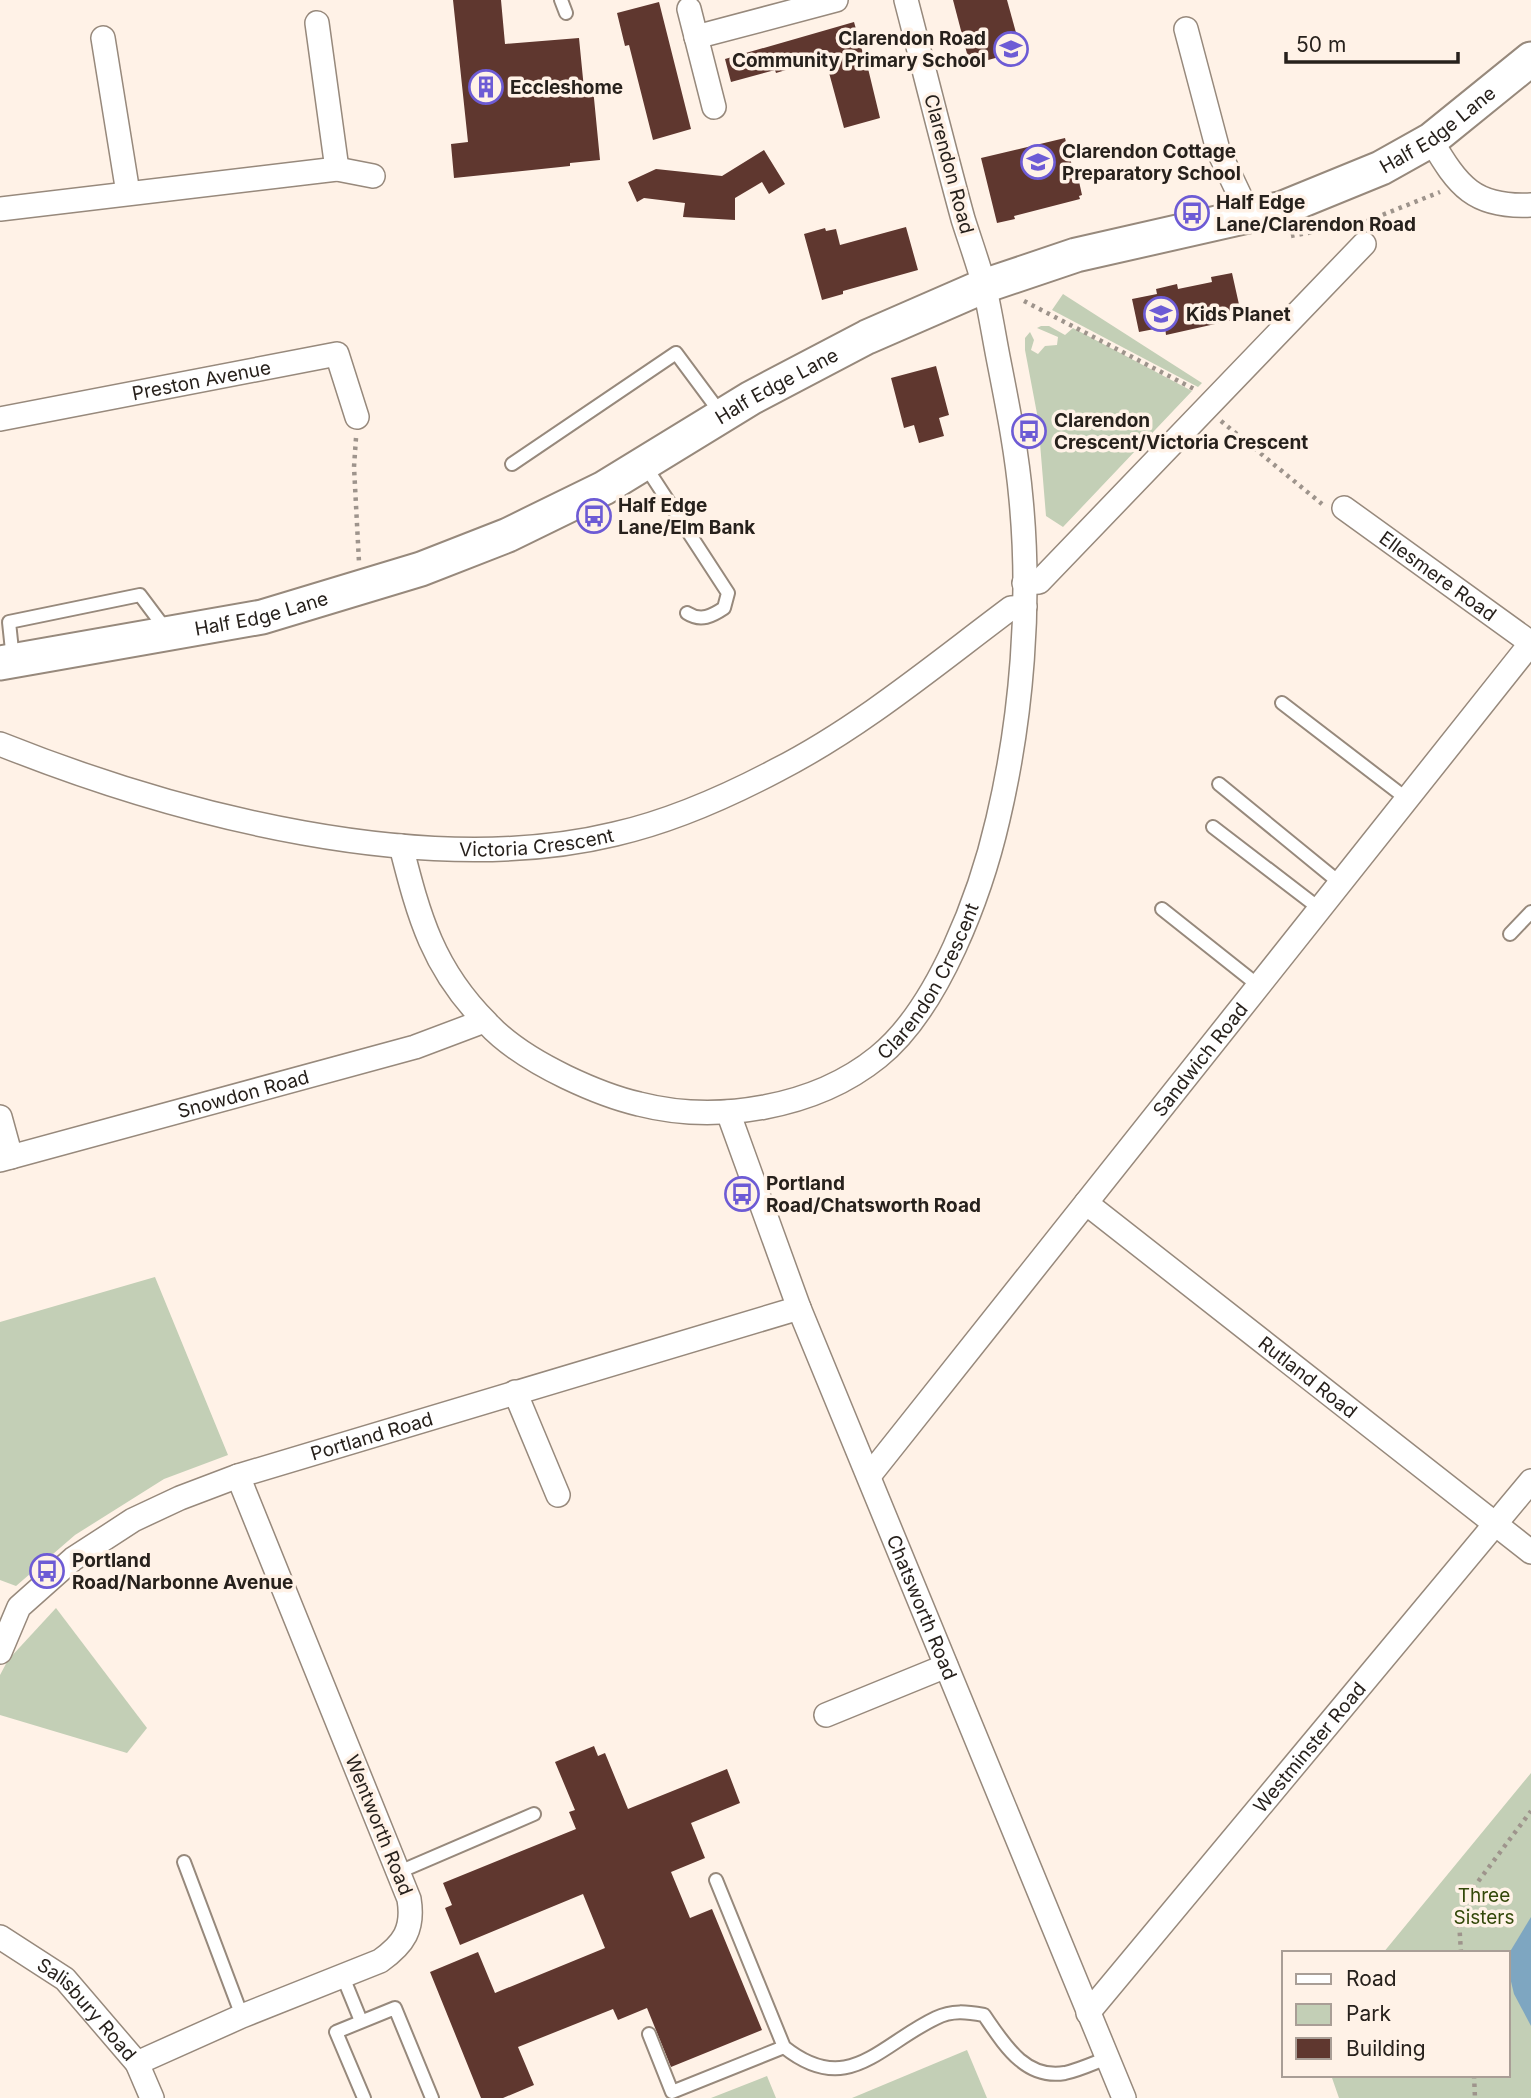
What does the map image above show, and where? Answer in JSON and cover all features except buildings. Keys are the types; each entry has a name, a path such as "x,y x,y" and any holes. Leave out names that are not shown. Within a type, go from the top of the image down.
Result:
{"main road":[{"name":"Half Edge Lane","path":"7,663 262,617 421,569 508,535 604,488 722,415 867,337 984,286 1076,254 1250,217 1337,188 1431,141 1531,59"}],"street":[{"path":"696,37 836,0"},
{"name":"Clarendon Road","path":"906,0 964,221 984,286"},
{"path":"689,9 714,107"},
{"path":"317,23 337,169"},
{"path":"1186,29 1218,150 1250,217"},
{"path":"103,37 128,193"},
{"path":"1431,141 1455,178 1475,196 1501,204 1531,205"},
{"path":"0,209 337,169 373,176"},
{"path":"1024,583 1039,582 1364,244"},
{"name":"Clarendon Crescent","path":"401,846 423,927 436,955 457,987 484,1021 531,1058 554,1071 614,1097 643,1106 728,1112 796,1098 824,1088 878,1056 900,1034 939,978 965,920 998,824 1014,738 1025,607 1021,501 1012,429 984,286"},
{"name":"Preston Avenue","path":"0,419 337,354 356,417"},
{"name":"Ellesmere Road","path":"1344,509 1531,643"},
{"name":"Victoria Crescent","path":"0,744 146,795 231,818 301,832 401,846 451,849 508,848 561,843 612,835 696,808 804,756 890,698 1011,608 1025,607"},
{"name":"Sandwich Road","path":"869,1476 1531,643"},
{"name":"Snowdon Road","path":"5,1158 415,1047 484,1021"},
{"name":"Chatsworth Road","path":"728,1112 799,1308 1124,2098"},
{"path":"0,1117 5,1158"},
{"name":"Rutland Road","path":"1086,1203 1531,1552"},
{"name":"Portland Road","path":"0,1652 10,1602 133,1520 180,1498 239,1476 799,1308"},
{"path":"515,1392 558,1495"},
{"name":"Wentworth Road","path":"137,2063 242,2016 380,1961 398,1948 407,1932 411,1914 409,1899 399,1872 239,1476"},
{"name":"Westminster Road","path":"1088,2013 1531,1480"},
{"path":"826,1715 946,1666"},
{"name":"Salisbury Road","path":"0,1937 65,1979 137,2063 152,2098"}],"lane":[{"path":"561,0 566,13"},
{"path":"512,464 676,353 722,415"},
{"path":"643,464 728,593 724,608 712,616 702,618 687,613"},
{"path":"1282,703 1407,799"},
{"path":"1219,784 1340,883"},
{"path":"1213,827 1320,909"},
{"path":"1162,909 1259,986"},
{"path":"1510,934 1531,912"},
{"path":"399,1872 534,1814"},
{"path":"184,1862 242,2016"},
{"path":"716,1880 784,2047 798,2065 817,2078 834,2081 854,2078 870,2071 915,2030 938,2016 962,2011 984,2015 1007,2048 1024,2064 1044,2074 1066,2073 1108,2058"},
{"path":"343,1977 361,2021"},
{"path":"363,2098 336,2032 395,2008 432,2098"},
{"path":"649,2034 672,2092 784,2047"}],"path":[{"path":"1364,244 1363,223 1439,193 1455,178"},
{"path":"984,286 1030,303 1210,403 1321,504 1344,509"},
{"path":"356,417 354,467 361,587"},
{"path":"1461,1951 1459,1920 1474,1887 1531,1811"},
{"path":"1474,2077 1475,2098"}],"green space":[{"path":"1063,294 1202,383 1198,387 1052,310"},
{"path":"1049,326 1065,335 1073,328 1192,391 1063,527 1046,516 1038,419 1025,350 1025,338 1030,332 1034,340 1031,350 1038,354 1045,346 1057,345 1058,337 1037,328"},
{"path":"155,1277 228,1455 164,1479 75,1535 16,1586 0,1580 0,1322"},
{"path":"56,1608 147,1728 127,1753 0,1715 0,1675 8,1660"},
{"name":"Three Sisters","path":"1531,1773 1531,2098 1339,2098 1332,2077 1510,2077 1510,1951 1385,1951"},
{"path":"967,2050 987,2098 852,2098"},
{"path":"767,2076 776,2098 711,2098"}],"water":[{"path":"1531,1917 1531,2026 1514,1994 1510,1977 1510,1952"}],"place":[{"name":"Clarendon Road Community Primary School","path":"1011,49"},
{"name":"Eccleshome","path":"486,87"},
{"name":"Clarendon Cottage Preparatory School","path":"1038,162"},
{"name":"Half Edge Lane/Clarendon Road","path":"1192,213"},
{"name":"Kids Planet","path":"1161,314"},
{"name":"Clarendon Crescent/Victoria Crescent","path":"1029,431"},
{"name":"Half Edge Lane/Elm Bank","path":"594,516"},
{"name":"Portland Road/Chatsworth Road","path":"742,1194"},
{"name":"Portland Road/Narbonne Avenue","path":"47,1571"}]}
